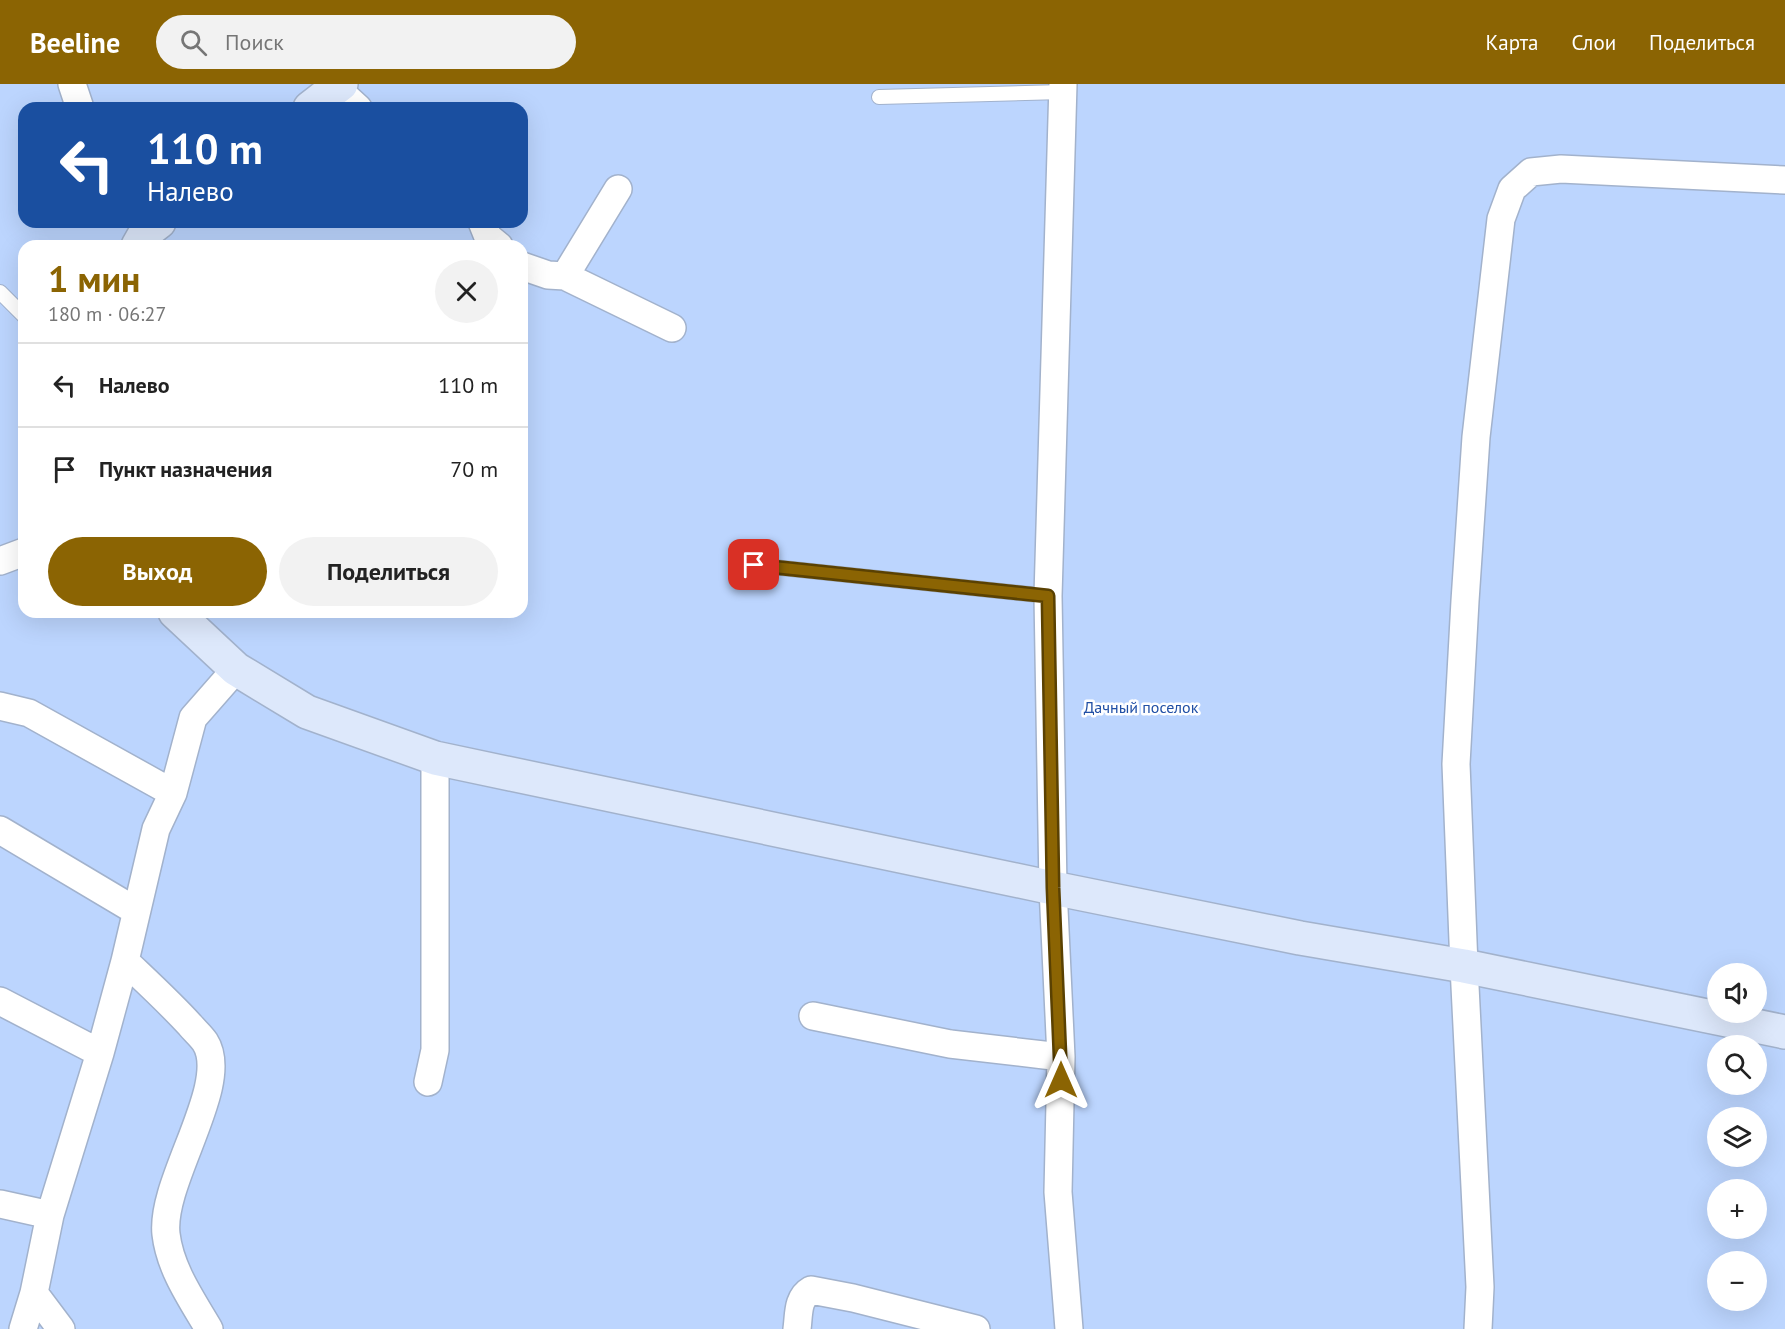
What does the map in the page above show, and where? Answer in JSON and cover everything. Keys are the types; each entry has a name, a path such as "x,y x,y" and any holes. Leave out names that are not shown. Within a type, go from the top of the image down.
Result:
{"street":[{"path":"72,84 78,102"},
{"path":"1063,88 1048,596 1053,888 1061,1057 1058,1192 1069,1329"},
{"path":"325,102 345,94"},
{"path":"1478,1329 1480,1287 1456,764 1476,437 1501,219 1512,189 1531,172 1561,169 1785,180"},
{"path":"565,276 618,189"},
{"path":"528,268 548,275 565,276 672,328"},
{"path":"0,561 18,554"},
{"path":"181,618 236,669 307,712 435,758 1053,888 1300,938 1464,966 1785,1032"},
{"path":"23,1329 34,1293 50,1215 100,1053 125,962 156,829 173,793 193,718 236,669"},
{"path":"0,706 29,713 173,793"},
{"path":"428,1082 435,1050 435,758"},
{"path":"0,830 136,911"},
{"path":"125,962 206,1043 212,1066 209,1089 168,1200 166,1233 172,1262 209,1329"},
{"path":"0,1001 100,1053"},
{"path":"813,1016 950,1044 1061,1057"},
{"path":"0,1204 50,1215"},
{"path":"797,1329 801,1299 810,1290 853,1298 976,1329"},
{"path":"34,1293 61,1329"}],"lane":[{"path":"879,97 1063,88"},
{"path":"0,292 18,310"},
{"path":"754,565 1048,596"}],"green space":[{"name":"Дачный поселок","path":"0,84 1785,84 1785,1329 0,1329"}],"route":[{"path":"754,565 1048,596 1053,888 1061,1080"}]}
